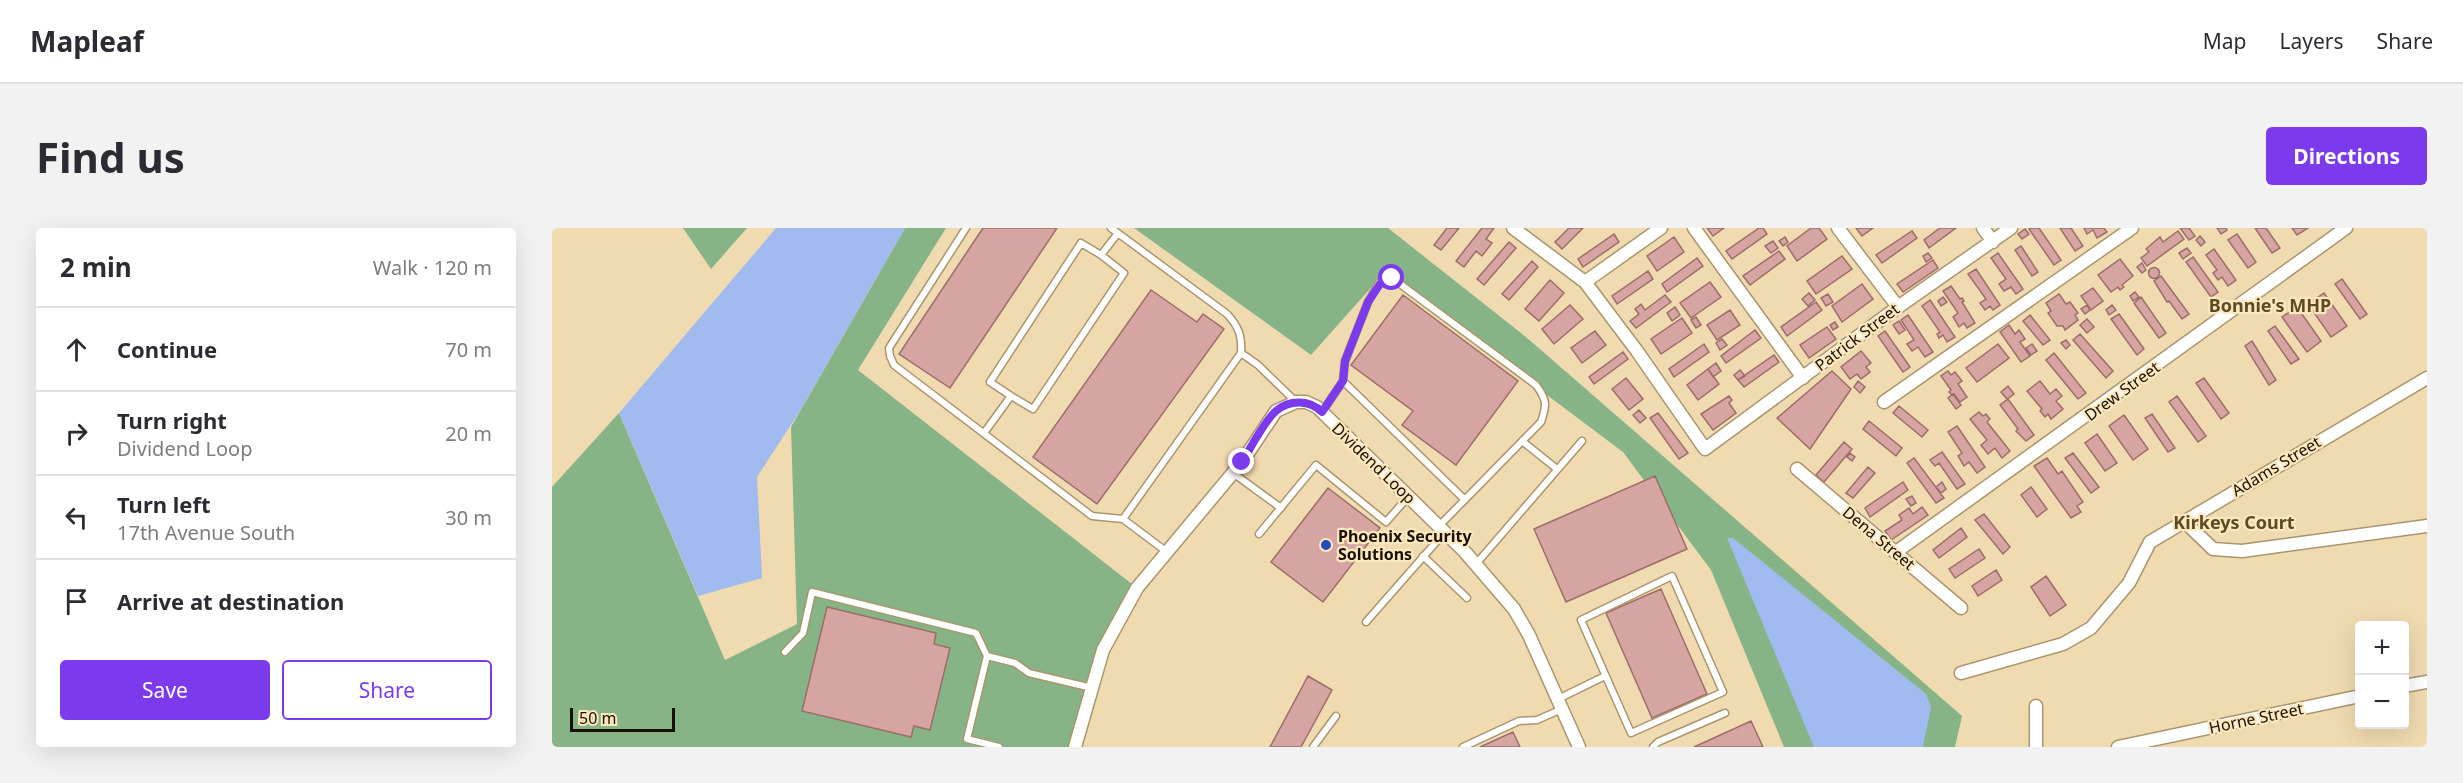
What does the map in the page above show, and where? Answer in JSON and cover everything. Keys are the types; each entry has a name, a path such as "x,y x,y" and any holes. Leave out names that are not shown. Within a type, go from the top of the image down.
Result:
{"street":[{"path":"1513,228 1585,282 1661,228"},
{"path":"1694,228 1803,378"},
{"path":"1839,228 1898,307"},
{"path":"1983,228 1993,242"},
{"name":"Patrick Street","path":"1585,282 1706,449 1898,307 2011,228"},
{"path":"1884,402 2132,228"},
{"name":"Drew Street","path":"1896,552 2346,228"},
{"name":"Adams Street","path":"1961,673 2063,644 2091,628 2129,583 2150,542 2427,378"},
{"path":"1079,746 1103,650 1137,588 1233,473 1276,411 1296,402"},
{"name":"Dividend Loop","path":"1296,402 1306,402 1322,412 1442,529 1476,564 1514,609 1529,635 1579,747"},
{"name":"Dena Street","path":"1797,469 1961,608"},
{"path":"2184,521 2212,549 2242,551 2427,526"},
{"path":"2409,685 2427,682"},
{"name":"Horne Street","path":"2118,747 2355,697"},
{"path":"2036,706 2037,747"}],"lane":[{"path":"966,228 889,348 894,365 1092,516 1123,519 1167,552"},
{"path":"1111,228 1227,314 1238,326 1242,339 1241,354 1123,519"},
{"path":"1101,255 1118,233"},
{"path":"1081,243 1124,273 1033,409 1011,396 990,382 1081,243"},
{"path":"1322,412 1343,381 1345,361 1368,302 1380,284 1392,278 1536,385 1545,396 1547,405 1541,422 1465,500 1424,556 1366,622"},
{"path":"1241,354 1258,365 1296,402"},
{"path":"1343,381 1465,500"},
{"path":"984,433 1011,396"},
{"path":"1522,441 1557,469"},
{"path":"1476,564 1582,441"},
{"path":"1260,534 1316,465 1386,522 1408,496"},
{"path":"1233,473 1281,508"},
{"path":"1424,556 1467,598"},
{"path":"1672,576 1723,692 1631,733 1605,676 1581,620 1672,576"},
{"path":"785,652 803,633 812,592 976,633 987,656 967,740 999,747"},
{"path":"987,656 1015,663 1029,673 1092,688"},
{"path":"1463,747 1519,721 1537,720 1605,676"},
{"path":"1653,747 1658,742 1725,713"},
{"path":"1313,747 1336,716"}],"green space":[{"path":"683,228 747,228 711,269"},
{"path":"905,228 946,228 858,370 1137,588 1103,650 1075,747 552,747 552,487 619,413 725,660 797,624 791,427"},
{"path":"1134,228 1388,228 1526,337 1962,716 1955,747 1784,747 1711,570 1623,452 1384,273 1311,355"}],"water":[{"path":"776,228 905,228 800,411 757,477 762,578 698,596 619,413"},
{"path":"1727,538 1733,538 1926,694 1931,707 1923,747 1814,747"}],"building":[{"path":"983,228 1057,228 950,388 899,354"},
{"path":"1447,228 1459,228 1441,250 1434,245"},
{"path":"1482,228 1494,228 1486,239 1492,243 1482,256 1476,251 1464,267 1456,261"},
{"path":"1569,228 1583,228 1562,249 1555,242"},
{"path":"1707,228 1724,228 1713,236"},
{"path":"1759,228 1763,228 1767,234 1732,259 1726,251"},
{"path":"1811,228 1819,228 1827,239 1797,261 1787,246"},
{"path":"1856,228 1873,228 1862,236"},
{"path":"1940,228 1956,228 1929,248 1924,240"},
{"path":"2039,228 2061,260 2054,265 2029,229"},
{"path":"2060,228 2071,228 2083,246 2075,251"},
{"path":"2084,228 2104,228 2107,232 2097,238 2093,230 2087,234"},
{"path":"2180,228 2189,228 2195,236 2189,240"},
{"path":"2217,228 2226,228 2227,230 2221,234"},
{"path":"2255,228 2266,228 2280,248 2272,253"},
{"path":"2292,228 2308,228 2297,235"},
{"path":"2025,229 2029,234 2022,239 2018,234"},
{"path":"1912,231 1917,238 1882,263 1876,255"},
{"path":"2178,231 2184,239 2147,266 2141,258 2149,252 2146,249 2160,237 2163,242"},
{"path":"1614,234 1619,242 1583,267 1578,259"},
{"path":"2237,234 2256,262 2248,268 2228,240"},
{"path":"2200,236 2205,242 2201,246 2196,240"},
{"path":"1674,237 1684,252 1657,271 1647,256"},
{"path":"1785,237 1788,242 1783,246 1779,241"},
{"path":"1773,241 1778,248 1771,253 1765,246"},
{"path":"1509,242 1516,248 1484,285 1477,279"},
{"path":"2021,246 2038,272 2032,276 2015,250"},
{"path":"2187,248 2191,253 2183,259 2179,253"},
{"path":"2214,249 2236,280 2228,286 2222,277 2218,280 2213,273 2217,270 2206,255"},
{"path":"1779,251 1785,259 1750,285 1743,276"},
{"path":"1928,253 1932,258 1926,262 1923,256"},
{"path":"1998,253 2023,289 2016,294 2011,287 2004,291 1999,284 2006,279 1991,258"},
{"path":"1842,256 1852,269 1816,294 1807,281"},
{"path":"2193,257 2218,292 2211,297 2186,262"},
{"path":"1697,258 1703,266 1667,292 1662,284"},
{"path":"2120,259 2133,276 2122,285 2124,287 2120,290 2118,287 2111,292 2098,275"},
{"path":"1933,260 1938,268 1903,292 1897,284"},
{"path":"1532,261 1538,267 1509,300 1502,294"},
{"path":"2142,263 2146,270 2142,273 2137,267"},
{"path":"2154,268 2158,269 2158,277 2154,278 2150,277 2149,273 2150,269"},
{"path":"1976,269 2000,305 1993,310 1990,306 1985,310 1980,303 1986,299 1968,274"},
{"path":"1648,271 1653,279 1617,304 1612,296"},
{"path":"2161,276 2189,314 2182,319 2169,301 2167,302 2154,281"},
{"path":"2342,279 2367,314 2360,319 2335,284"},
{"path":"1550,280 1564,293 1539,321 1525,309"},
{"path":"1710,282 1721,297 1691,318 1680,303"},
{"path":"1862,284 1873,299 1842,322 1832,306"},
{"path":"1951,286 1964,301 1962,302 1975,323 1967,328 1964,323 1959,327 1953,317 1958,313 1943,291"},
{"path":"2093,288 2103,301 2091,310 2081,296"},
{"path":"1151,290 1197,322 1203,314 1224,329 1097,504 1033,457"},
{"path":"2135,292 2139,297 2133,301 2130,296"},
{"path":"1809,293 1815,300 1808,306 1802,299"},
{"path":"2324,293 2347,326 2331,337 2308,304"},
{"path":"1828,294 1833,302 1826,306 1821,298"},
{"path":"2059,294 2066,304 2070,302 2078,313 2075,315 2078,320 2065,330 2063,326 2057,326 2048,313 2051,311 2046,303"},
{"path":"1403,295 1518,381 1456,465 1402,425 1413,411 1351,365"},
{"path":"1665,295 1671,302 1636,328 1630,321 1639,314 1635,309 1641,304 1645,310"},
{"path":"1943,297 1947,302 1941,306 1938,301"},
{"path":"2141,297 2166,333 2159,338 2134,303"},
{"path":"1930,300 1955,337 1947,342 1943,335 1939,338 1937,334 1940,332 1922,306"},
{"path":"1816,302 1822,310 1787,336 1781,327"},
{"path":"1570,305 1583,319 1554,344 1542,329"},
{"path":"2087,305 2090,310 2085,314 2081,309"},
{"path":"2112,305 2116,310 2109,315 2106,310"},
{"path":"1675,307 1680,315 1672,321 1667,313"},
{"path":"2297,307 2321,341 2307,352 2282,317"},
{"path":"1730,310 1740,325 1717,340 1707,325"},
{"path":"2119,314 2144,349 2137,355 2111,319"},
{"path":"1908,315 1933,352 1925,357 1918,347 1912,351 1907,344 1914,340 1901,320"},
{"path":"2030,315 2050,340 2043,345 2023,321"},
{"path":"1696,317 1701,325 1696,328 1691,320"},
{"path":"1682,318 1692,333 1661,354 1651,339"},
{"path":"2087,319 2094,327 2087,333 2080,325"},
{"path":"1899,321 1905,330 1899,334 1893,325"},
{"path":"1835,322 1838,327 1833,330 1830,325"},
{"path":"2009,325 2015,334 2019,330 2025,339 2020,342 2030,356 2021,362 2000,332"},
{"path":"2275,326 2299,359 2291,364 2268,331"},
{"path":"1827,327 1836,339 1809,358 1800,345"},
{"path":"1755,330 1761,338 1726,363 1721,356"},
{"path":"1595,331 1606,345 1582,363 1571,348"},
{"path":"1885,331 1910,367 1903,372 1878,336"},
{"path":"2080,334 2113,371 2106,378 2073,340"},
{"path":"1722,339 1727,345 1720,350 1716,343"},
{"path":"2066,340 2070,345 2066,349 2061,343"},
{"path":"2252,341 2276,380 2269,385 2245,346"},
{"path":"1704,344 1709,352 1674,377 1669,369"},
{"path":"1998,344 2009,358 1977,382 1966,368"},
{"path":"2032,344 2037,351 2031,355 2026,348"},
{"path":"1861,351 1871,363 1866,367 1870,372 1861,379 1857,374 1850,379 1841,367"},
{"path":"1623,352 1628,359 1594,384 1589,377"},
{"path":"2054,353 2086,393 2078,399 2046,360"},
{"path":"1774,355 1779,362 1744,387 1738,380"},
{"path":"1716,363 1721,371 1713,377 1708,369"},
{"path":"1708,369 1719,384 1698,400 1687,385"},
{"path":"1740,370 1745,376 1738,380 1734,375"},
{"path":"1832,371 1851,389 1810,449 1777,418"},
{"path":"1948,371 1951,375 1955,372 1962,381 1958,384 1967,397 1960,402 1954,394 1949,392 1951,390 1941,376"},
{"path":"1626,378 1643,399 1629,410 1612,389"},
{"path":"2204,378 2229,413 2221,419 2196,383"},
{"path":"1858,381 1865,387 1860,393 1854,387"},
{"path":"2040,381 2050,394 2056,389 2062,396 2056,401 2063,409 2051,419 2048,414 2045,417 2040,411 2042,409 2027,391"},
{"path":"2008,386 2014,394 2007,399 2001,392"},
{"path":"1953,394 1961,405 1956,409 1948,398"},
{"path":"1729,396 1732,400 1729,403 1736,413 1713,430 1701,414"},
{"path":"2177,396 2206,436 2198,442 2169,402"},
{"path":"2008,399 2034,435 2026,441 2016,431 2018,429 2000,405"},
{"path":"1899,406 1928,430 1922,437 1893,413"},
{"path":"1639,410 1646,418 1640,423 1633,415"},
{"path":"1979,412 1983,416 1986,414 1990,419 1987,422 2010,451 2002,458 1995,448 1988,454 1981,445 1987,440 1970,419"},
{"path":"1658,413 1688,453 1679,459 1650,418"},
{"path":"2152,414 2175,448 2168,452 2145,418"},
{"path":"2124,415 2148,449 2133,460 2109,426"},
{"path":"1869,421 1902,448 1896,456 1863,429"},
{"path":"1957,426 1985,467 1977,473 1969,462 1964,466 1958,456 1962,453 1948,432"},
{"path":"2097,434 2117,463 2105,471 2085,443"},
{"path":"1844,442 1852,449 1824,482 1816,475"},
{"path":"1942,452 1965,484 1957,489 1939,463 1935,466 1930,460"},
{"path":"1850,453 1855,457 1852,461 1847,457"},
{"path":"2073,453 2099,487 2091,493 2065,458"},
{"path":"1914,458 1944,498 1936,503 1907,463"},
{"path":"2047,458 2058,474 2062,471 2083,502 2077,506 2081,512 2071,518 2034,466"},
{"path":"1868,467 1875,473 1853,498 1846,493"},
{"path":"1655,476 1687,549 1566,602 1534,529"},
{"path":"1903,482 1908,490 1870,517 1865,508"},
{"path":"1942,482 1946,489 1941,493 1936,487"},
{"path":"2031,487 2047,509 2037,517 2021,495"},
{"name":"Phoenix Security Solutions","path":"1328,488 1380,528 1323,602 1271,562"},
{"path":"1912,496 1916,503 1911,506 1906,499"},
{"path":"1922,507 1928,515 1891,540 1885,531 1902,520 1899,515 1909,508 1913,514"},
{"path":"1984,514 2010,547 2003,554 1975,520"},
{"path":"1961,528 1967,537 1939,558 1933,550"},
{"path":"1979,549 1985,558 1955,578 1949,569"},
{"path":"1996,570 2002,580 1978,596 1972,586"},
{"path":"2046,576 2066,605 2050,616 2031,587"},
{"path":"1661,589 1707,694 1652,718 1606,613"},
{"path":"827,607 936,633 934,644 950,648 930,730 914,726 911,737 802,711"},
{"path":"1308,676 1332,690 1301,747 1270,747"},
{"path":"1751,721 1763,747 1694,747"},
{"path":"1513,732 1520,747 1480,747"}],"place":[{"name":"Phoenix Security Solutions","path":"1326,545"}],"district":[{"name":"Bonnie's MHP","path":"2270,306"},
{"name":"Kirkeys Court","path":"2234,523"}],"route":[{"path":"1242,462 1276,411 1296,402 1306,402 1322,412 1343,381 1345,361 1368,302 1380,284 1392,278"}]}
